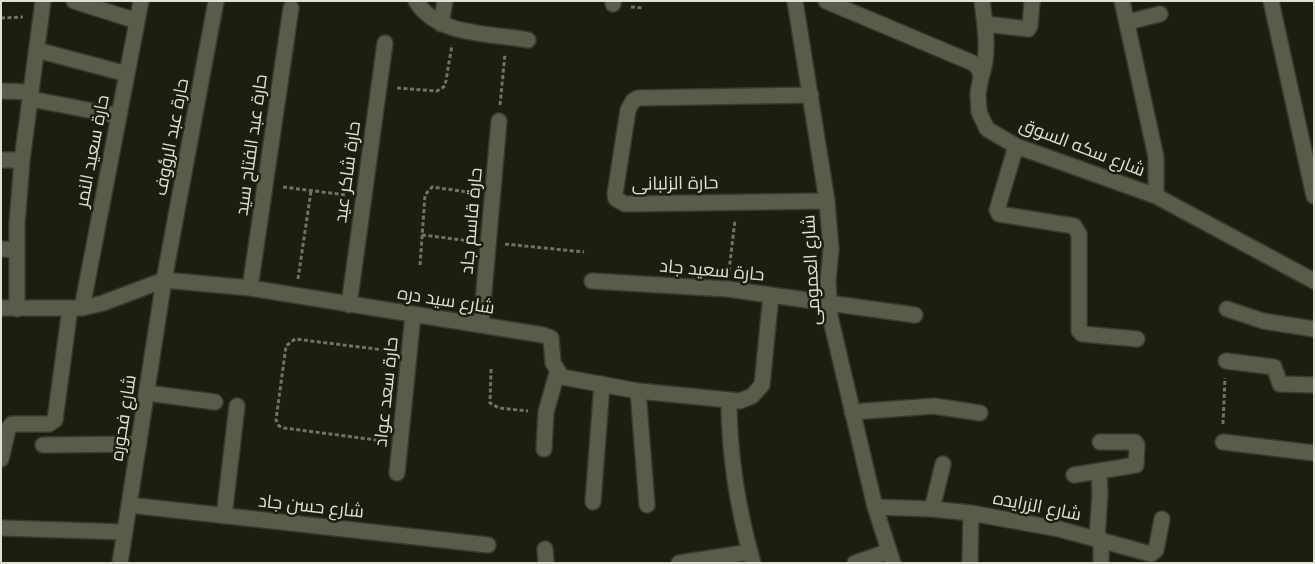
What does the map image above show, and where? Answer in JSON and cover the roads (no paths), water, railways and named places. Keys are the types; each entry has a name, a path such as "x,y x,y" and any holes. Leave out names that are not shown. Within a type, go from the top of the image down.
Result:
{"street":[{"path":"17,309 17,250 22,160 43,1"},
{"path":"74,1 137,21"},
{"name":"حارة سعيد النمر","path":"1,459 8,429 15,422 50,424 56,420 76,308 119,116 141,1"},
{"name":"حارة عبد الرؤوف","path":"164,280 216,1"},
{"path":"416,1 448,26 528,40"},
{"path":"445,1 448,26"},
{"name":"شارع العمومى","path":"795,1 827,201 831,249 830,316 875,507 891,557"},
{"path":"826,1 973,63 979,69 981,77"},
{"name":"شارع سكه السوق","path":"982,1 985,24 986,64 978,93 979,112 987,129 1016,146 1156,196 1314,281"},
{"path":"985,24 1028,29 1030,26 1032,1"},
{"path":"1122,1 1156,157 1156,196"},
{"path":"1271,1 1309,157 1314,196"},
{"name":"حارة عبد الفتاح سيد","path":"250,288 291,8"},
{"path":"1128,22 1160,14"},
{"name":"حارة شاكر عيد","path":"349,305 384,44"},
{"path":"37,50 127,74"},
{"path":"1,91 119,116"},
{"name":"حارة الزلبانى","path":"811,95 643,97 633,101 628,110 615,194 620,203 827,201"},
{"name":"حارة قاسم جاد","path":"482,325 499,121"},
{"path":"1016,146 997,210 999,214 1074,226 1079,234 1079,331 1082,334 1137,339"},
{"path":"1,160 22,160"},
{"path":"1,249 17,250"},
{"name":"شارع سيد دره","path":"1,308 76,308 103,303 164,280 250,288 482,325 551,338 553,363 557,373"},
{"name":"شارع فحوره","path":"120,563 164,280"},
{"name":"حارة سعيد جاد","path":"592,281 771,294 915,315"},
{"path":"544,449 546,412 557,373 562,377 638,392 740,402 752,396 762,385 771,294"},
{"path":"1227,309 1263,321 1314,328"},
{"name":"حارة سعد عواد","path":"398,473 413,315"},
{"path":"1226,361 1274,367 1280,384 1314,385"},
{"path":"593,502 602,384"},
{"path":"638,392 647,505"},
{"path":"147,393 215,402"},
{"path":"679,563 751,558 744,531 729,442 728,400"},
{"path":"224,516 237,406"},
{"path":"852,412 934,406 980,413"},
{"path":"1074,475 1134,467 1137,445 1133,441 1100,442"},
{"path":"1223,442 1314,454"},
{"path":"43,445 139,444"},
{"path":"932,509 943,464"},
{"path":"1099,471 1101,563"},
{"name":"شارع حسن جاد","path":"129,505 488,546"},
{"name":"شارع الزرايده","path":"875,507 932,509 972,513 1099,538 1151,554 1156,550 1162,519"},
{"path":"970,563 972,513"},
{"path":"1,528 124,532"},
{"path":"855,563 891,557"}]}
